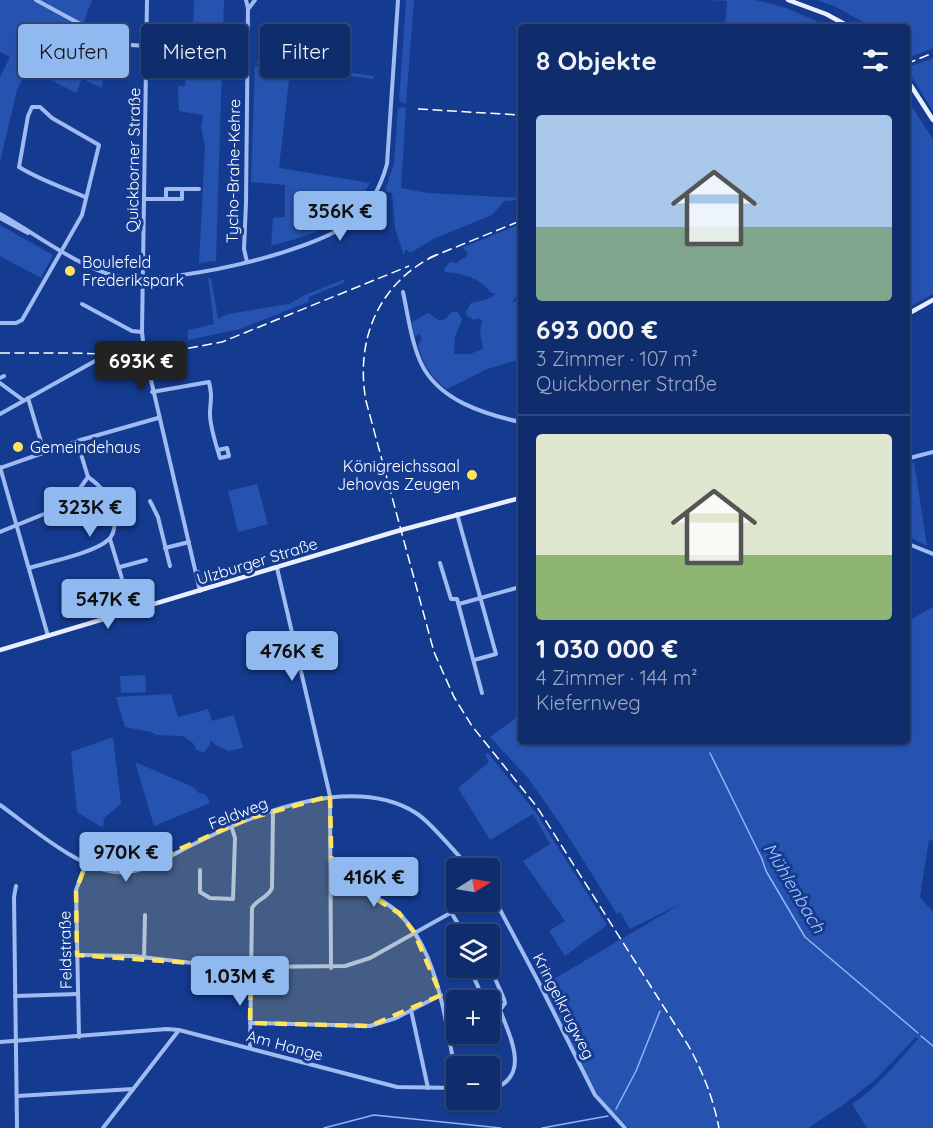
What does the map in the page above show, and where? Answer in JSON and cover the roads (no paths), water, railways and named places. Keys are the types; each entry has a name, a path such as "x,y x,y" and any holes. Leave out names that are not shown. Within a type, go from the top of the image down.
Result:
{"main road":[{"path":"789,0 826,14 844,24"},
{"path":"910,84 933,120"},
{"path":"910,313 933,300"},
{"name":"Ulzburger Straße","path":"0,650 394,532 518,499"}],"street":[{"path":"36,0 117,44 141,46"},
{"name":"Quickborner Straße","path":"146,24 147,0"},
{"name":"Tycho-Brahe-Kehre","path":"246,0 248,8 246,203 243,249 247,262"},
{"path":"248,8 255,0"},
{"path":"0,216 105,273 126,278 199,272 247,262 294,248 345,227 363,211 382,182 388,155 398,0"},
{"name":"Quickborner Straße","path":"146,78 142,332 146,367 158,418 203,590"},
{"path":"0,323 16,323 22,320 62,251 82,214 99,145 52,118 40,107 32,107 28,116 19,167 49,184 85,197"},
{"path":"166,199 166,189 199,189"},
{"path":"145,199 182,199 182,189"},
{"path":"403,292 420,362 429,377 439,387 476,409 518,421"},
{"path":"82,304 132,331 142,332"},
{"path":"0,414 95,360 112,360 132,367 146,367"},
{"path":"2,379 23,400"},
{"path":"152,392 209,382 212,399 209,412 218,450"},
{"path":"28,398 44,452"},
{"path":"48,636 0,467 77,441 158,418"},
{"path":"77,441 88,477 100,485 110,501 114,522 110,539 132,612"},
{"path":"910,458 933,452"},
{"path":"0,532 71,501 88,477"},
{"path":"150,501 158,517 170,566"},
{"path":"457,514 496,654 474,660"},
{"path":"29,568 98,547 110,539"},
{"path":"165,548 189,542"},
{"path":"910,545 933,554"},
{"path":"120,567 146,560"},
{"path":"440,563 451,599 457,599 459,604 482,693"},
{"path":"277,568 330,796 331,968"},
{"path":"459,604 518,588"},
{"path":"330,796 358,795 381,799 410,809 419,814 461,858"},
{"name":"Feldweg","path":"0,805 86,864 115,872 137,871 231,825 330,796"},
{"path":"250,1047 252,908 256,901 270,893 272,888 273,812"},
{"path":"200,870 200,892 210,898 233,899 235,838 231,825"},
{"path":"366,893 375,871 376,862"},
{"name":"Feldstraße","path":"79,1036 76,890 86,864"},
{"path":"16,885 14,897 17,1128"},
{"path":"332,890 366,893 390,905 407,922 435,977 441,995 452,1056"},
{"name":"Kringelkrugweg","path":"500,910 595,1095 625,1128"},
{"path":"77,955 144,957 209,965 331,968 370,958 451,912 458,924"},
{"path":"144,957 145,915"},
{"path":"496,978 505,1004 500,1010 511,1039 515,1063 510,1078 500,1086"},
{"path":"15,996 78,994"},
{"path":"250,1023 370,1026 384,1023 441,995"},
{"path":"411,1010 428,1088"},
{"path":"103,1128 178,1030"},
{"name":"Am Hange","path":"0,1042 178,1030 397,1087 446,1088"},
{"path":"17,1096 134,1089"}],"waterway":[{"name":"Mühlenbach","path":"710,753 766,871 805,937 918,1033"},
{"path":"616,1109 636,1071 660,1011"},
{"name":"Mühlenbach","path":"921,1036 933,1046"},
{"path":"324,1128 374,1115 501,1128"},
{"path":"542,1128 608,1116"}],"railway":[{"path":"910,62 933,53"},
{"path":"418,109 518,115"},
{"path":"429,258 518,222"},
{"path":"436,255 416,267 385,297 368,335 363,378 366,401 434,652 454,697 472,726 537,807 688,1045 707,1085 719,1128"},
{"path":"0,353 136,355 168,352 222,342 409,266"}],"place":[{"name":"Boulefeld Frederikspark","path":"70,271"},
{"name":"Gemeindehaus","path":"18,447"},
{"name":"Königreichssaal Jehovas Zeugen","path":"472,475"}]}
